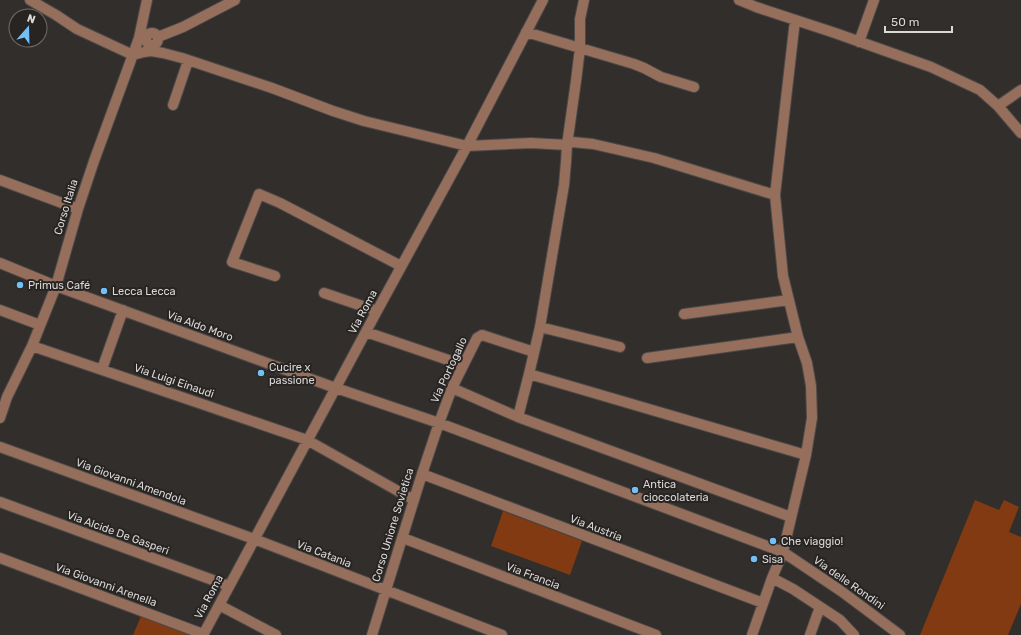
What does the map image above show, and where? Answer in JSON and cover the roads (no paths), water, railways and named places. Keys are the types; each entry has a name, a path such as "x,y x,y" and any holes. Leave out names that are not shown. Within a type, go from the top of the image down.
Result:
{"street":[{"path":"30,0 77,29 133,55 151,51 188,61 272,88 364,121 466,146 531,143 567,145 572,142 593,144 654,158 775,195"},
{"name":"Corso Italia","path":"0,418 3,396 32,346 56,286 78,209 101,140 133,55 142,38 147,0"},
{"path":"156,41 235,0"},
{"name":"Via Roma","path":"203,634 543,0"},
{"path":"518,417 540,327 564,185 567,145 580,48 580,19 584,0"},
{"path":"739,0 931,67 980,90 998,106 1021,133"},
{"path":"859,42 874,0"},
{"path":"752,635 772,578 783,552 806,455 812,418 811,386 807,362 798,337 783,276 775,195 795,20"},
{"path":"526,32 634,64 660,77 694,87"},
{"path":"142,38 151,33 155,34 156,41 163,54"},
{"path":"172,105 188,61"},
{"path":"998,106 1021,90"},
{"path":"0,180 78,209"},
{"path":"275,276 232,262 258,194 280,203 401,266"},
{"name":"Via Aldo Moro","path":"0,264 335,388 439,423"},
{"path":"324,293 377,311"},
{"path":"684,314 789,300"},
{"path":"0,310 40,326"},
{"path":"102,369 123,310"},
{"path":"540,327 620,347"},
{"path":"366,332 463,365"},
{"name":"Via Portogallo","path":"439,423 452,388 463,365 478,338 482,335 534,352"},
{"path":"647,358 798,337"},
{"name":"Via Luigi Einaudi","path":"32,346 307,440 414,500"},
{"path":"529,374 806,455"},
{"path":"452,388 518,417 791,517"},
{"name":"Corso Unione Sovietica","path":"372,635 439,423"},
{"name":"Via delle Rondini","path":"439,423 783,552 841,591 900,635"},
{"name":"Via Giovanni Amendola","path":"0,447 254,540"},
{"name":"Via Austria","path":"422,474 763,604"},
{"name":"Via Alcide De Gasperi","path":"0,502 229,586"},
{"name":"Via Francia","path":"403,538 656,635"},
{"name":"Via Catania","path":"254,540 502,635"},
{"name":"Via Giovanni Arenella","path":"0,558 203,634"},
{"path":"772,578 793,589 840,620 854,635"},
{"path":"219,605 276,635"},
{"path":"810,635 820,607"}],"place":[{"name":"Primus Café","path":"20,285"},
{"name":"Lecca Lecca","path":"104,291"},
{"name":"Cucire x passione","path":"261,373"},
{"name":"Antica cioccolateria","path":"635,490"},
{"name":"Che viaggio!","path":"773,541"},
{"name":"Sisa","path":"754,559"}]}
